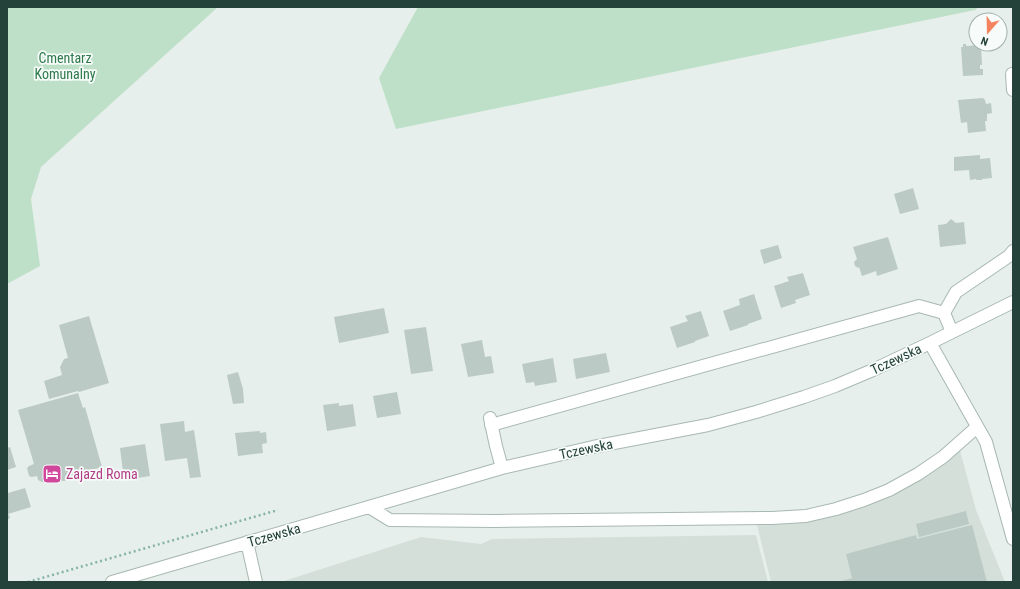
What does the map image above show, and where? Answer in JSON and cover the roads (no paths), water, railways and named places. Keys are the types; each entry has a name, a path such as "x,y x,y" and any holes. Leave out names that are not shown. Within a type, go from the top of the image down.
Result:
{"street":[{"path":"1012,74 1013,90"},
{"path":"944,313 956,292 1009,256 1013,251"},
{"name":"Tczewska","path":"112,582 502,468 593,447 708,425 756,412 835,386 873,370 1013,302"},
{"path":"502,468 491,421 919,306 944,313"},
{"path":"944,313 952,332"},
{"path":"930,343 986,442 1013,538"},
{"path":"369,507 390,520 495,521 772,518 806,516 836,509 889,490 918,474 943,457 977,427"},
{"path":"247,542 256,582"}],"place":[{"name":"Zajazd Roma","path":"52,474"}],"park label":[{"name":"Cmentarz Komunalny","path":"65,66"}]}
